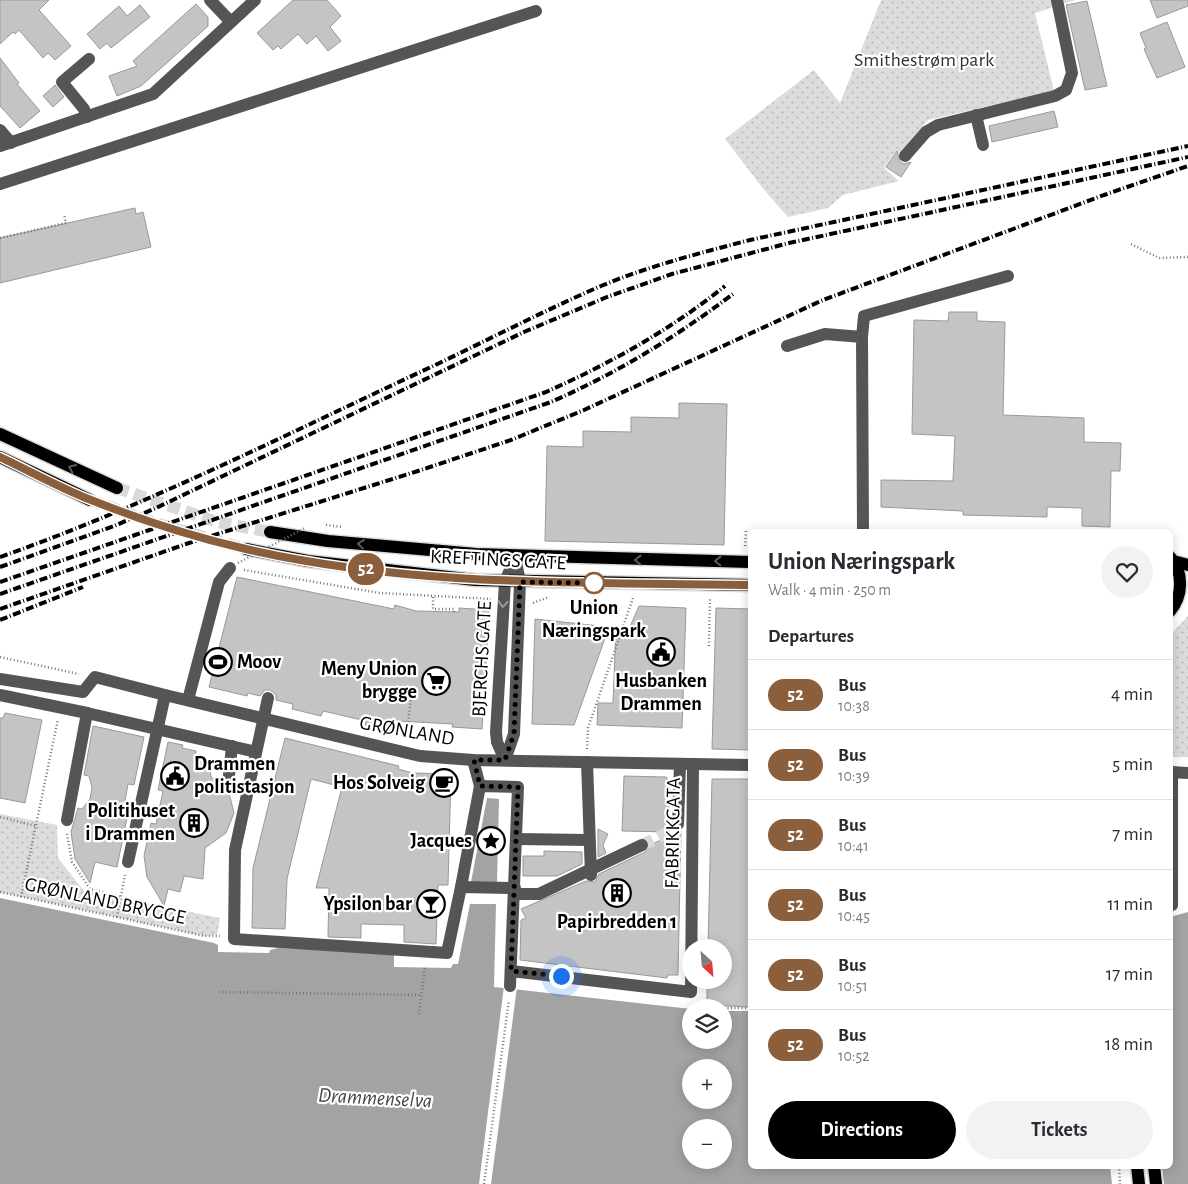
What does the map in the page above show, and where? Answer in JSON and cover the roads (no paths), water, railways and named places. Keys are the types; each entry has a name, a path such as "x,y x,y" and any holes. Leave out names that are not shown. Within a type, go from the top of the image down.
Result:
{"main road":[{"path":"0,434 117,488"},
{"path":"0,457 90,500"},
{"name":"KREFTINGS GATE","path":"270,532 394,548 515,557 748,562"},
{"name":"KREFTINGS GATE","path":"246,549 308,561 395,572 505,582 748,585"},
{"path":"1173,559 1188,565"},
{"path":"1173,561 1180,577 1178,603"},
{"path":"1137,1169 1139,1184"},
{"path":"1154,1169 1156,1184"}],"street":[{"path":"210,0 231,22"},
{"path":"0,130 5,144 153,94 255,0"},
{"path":"904,156 926,132 938,125 1055,96 1066,90 1072,74 1057,0"},
{"path":"0,184 536,11"},
{"path":"87,116 84,109 62,82 89,59"},
{"path":"976,116 983,146"},
{"path":"863,529 862,337 864,316 1008,276"},
{"path":"787,346 825,334 862,337"},
{"name":"BJERCHS GATE","path":"505,760 497,742 496,732 505,582 515,557"},
{"name":"BJERCHS GATE","path":"505,760 514,734 520,582 515,557"},
{"path":"188,700 219,582 234,565"},
{"name":"GRØNLAND","path":"0,679 83,692 95,677 402,754 474,760 748,765"},
{"path":"0,695 156,728 256,752"},
{"path":"128,862 156,728 165,696"},
{"path":"268,698 234,850 234,939 274,940 284,944 395,948 447,953 480,786 474,760"},
{"path":"67,820 87,713"},
{"path":"228,785 232,746"},
{"path":"587,762 590,873"},
{"path":"680,764 673,828 692,822"},
{"name":"FABRIKKGATA","path":"511,971 543,969 691,992 693,764"},
{"path":"1173,772 1188,773"},
{"path":"480,786 518,787 510,986"},
{"path":"516,839 588,840"},
{"path":"461,887 540,894 590,873 642,845"}],"water":[{"path":"487,798 499,799 497,883 471,882"},
{"name":"Drammenselva","path":"0,898 214,943 218,945 218,952 269,953 270,950 278,948 394,951 394,967 451,968 453,964 458,964 470,904 496,904 494,987 682,1008 682,1049 732,1049 732,1011 748,1011 748,1169 1173,1169 1173,916 1188,912 1188,1184 0,1184"}],"tunnel":[{"path":"117,488 217,522 270,532"},
{"path":"90,500 155,523 246,549"},
{"path":"642,845 669,832"}],"railway":[{"path":"0,557 110,515 164,491 431,367 558,305 638,272 750,240 1188,146"},
{"path":"0,567 114,526 156,508 524,332 607,297 672,274 789,243 1188,157"},
{"path":"0,609 189,543 511,440 584,410 823,300 1104,195 1188,166"},
{"path":"0,582 546,392 639,345 683,317 725,286"},
{"path":"0,594 551,402 599,379 645,353 690,325 733,294"},
{"path":"0,620 83,587"}],"place":[{"name":"Union Næringspark","path":"594,583"},
{"name":"Husbanken Drammen","path":"661,652"},
{"name":"Moov","path":"218,662"},
{"name":"Meny Union brygge","path":"436,681"},
{"name":"Drammen politistasjon","path":"175,776"},
{"name":"Hos Solveig","path":"444,783"},
{"name":"Politihuset i Drammen","path":"194,823"},
{"name":"Jacques","path":"491,841"},
{"name":"Papirbredden 1","path":"617,893"},
{"name":"Ypsilon bar","path":"431,904"}],"park label":[{"name":"Smithestrøm park","path":"924,60"}]}
